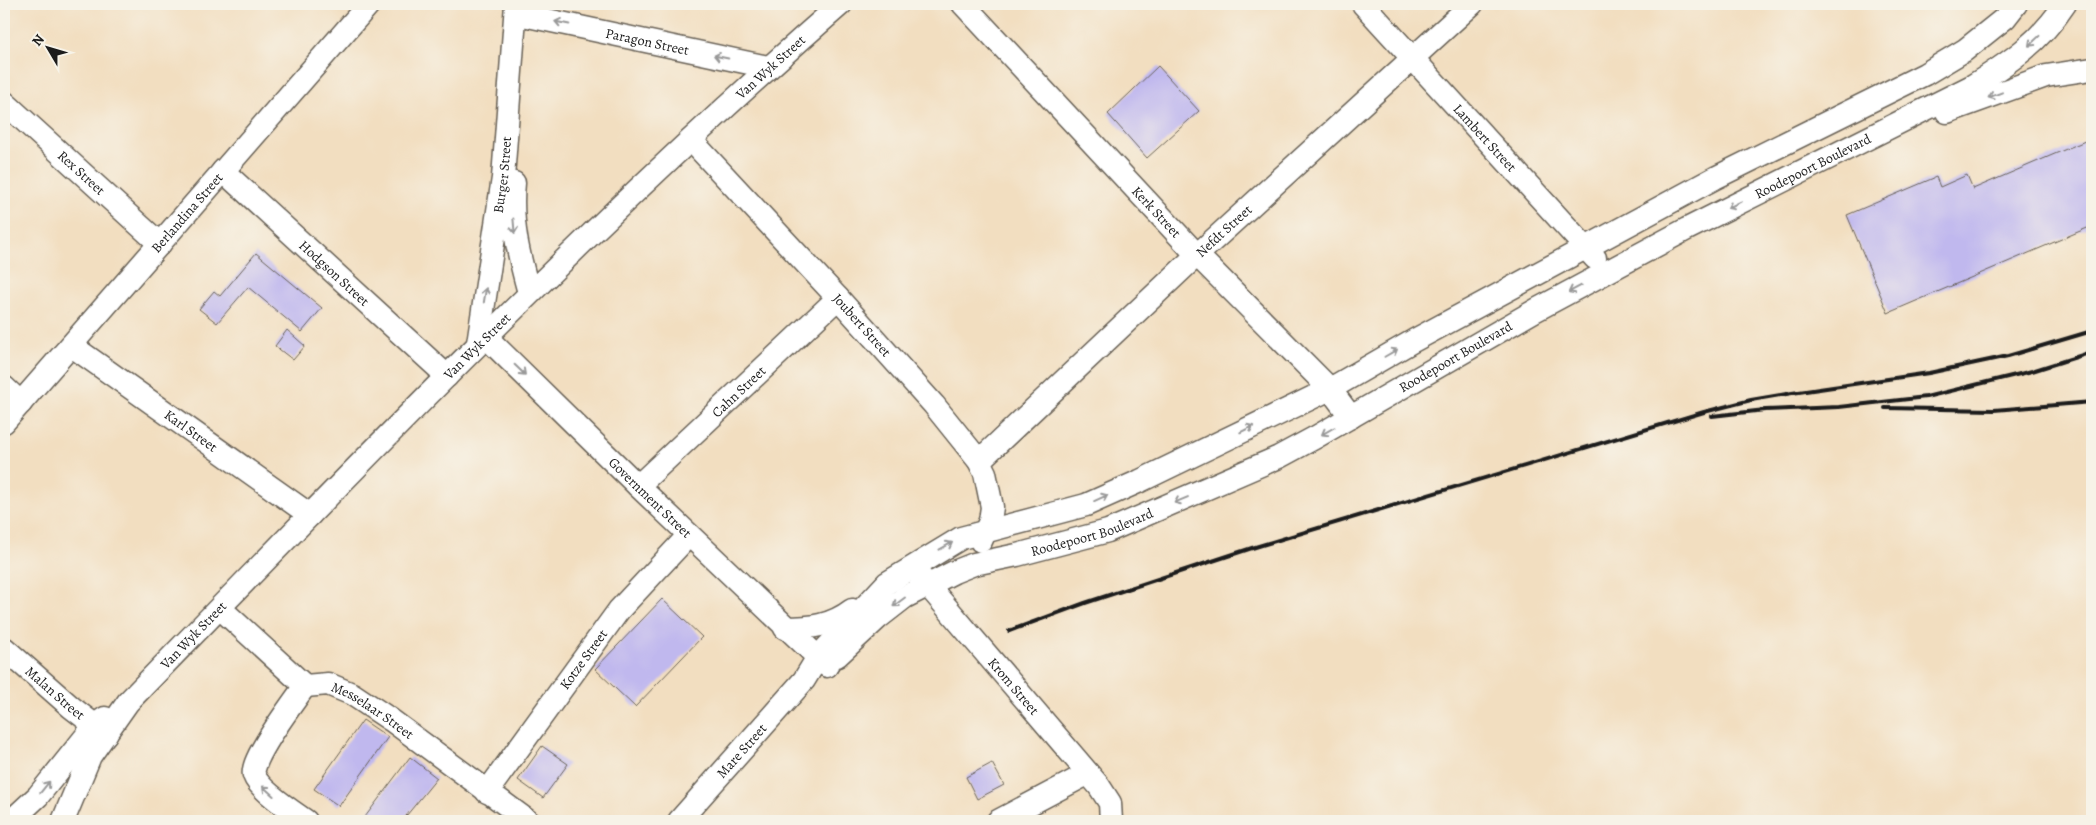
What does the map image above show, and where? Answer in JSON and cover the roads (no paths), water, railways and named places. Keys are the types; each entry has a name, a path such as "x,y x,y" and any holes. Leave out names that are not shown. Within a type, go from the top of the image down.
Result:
{"street":[{"name":"Berlandina Street","path":"4,422 369,4"},
{"name":"Van Wyk Street","path":"11,821 38,796 481,340 768,67 841,4"},
{"name":"Kerk Street","path":"964,4 1198,256 1330,389 1351,417"},
{"name":"Lambert Street","path":"1363,4 1608,272"},
{"name":"Nefdt Street","path":"979,461 1472,4"},
{"name":"Roodepoort Boulevard","path":"822,662 887,583 961,538 1086,505 1140,481 1330,389 1413,341 1715,178 1925,74 1965,50 2005,18 2016,4"},
{"name":"Roodepoort Boulevard","path":"822,662 905,597 974,564 1108,531 1279,456 1351,417 1536,310 1702,221 1872,138 1972,86 2012,61 2038,38 2065,4"},
{"name":"Paragon Street","path":"524,8 768,67"},
{"name":"Burger Street","path":"524,8 513,198 516,240 529,293"},
{"name":"Burger Street","path":"481,340 524,8"},
{"path":"1872,138 2046,76 2092,69"},
{"name":"Rex Street","path":"4,102 160,244"},
{"name":"Joubert Street","path":"690,140 838,298 934,405 979,461 985,473 992,506 990,521 984,531 974,564"},
{"name":"Hodgson Street","path":"223,170 447,376"},
{"name":"Cahn Street","path":"638,486 838,298"},
{"name":"Government Street","path":"481,340 638,486 822,662"},
{"name":"Karl Street","path":"72,346 310,515"},
{"path":"4,387 21,403"},
{"path":"984,531 1024,541 1063,542"},
{"name":"Kotze Street","path":"487,792 619,610 689,535"},
{"name":"Krom Street","path":"913,566 927,586 1108,797 1111,814"},
{"path":"785,628 826,625 846,614 887,583"},
{"path":"220,608 305,686 268,740 256,761 254,771 256,778 264,788 306,821"},
{"name":"Malan Street","path":"4,648 71,707 101,730"},
{"name":"Mare Street","path":"678,821 822,662"},
{"name":"Messelaar Street","path":"305,686 328,684 352,694 391,720 528,821"},
{"name":"Van Wyk Street","path":"62,821 101,730"},
{"path":"998,821 1088,774"}],"railway":[{"path":"1009,631 1085,603 1252,548 1704,412 1751,400 1929,373 2008,356 2092,331"},
{"path":"1712,416 1765,410 1839,407 1926,397 2032,371 2092,352"},
{"path":"1885,408 1994,410 2092,402"}]}
